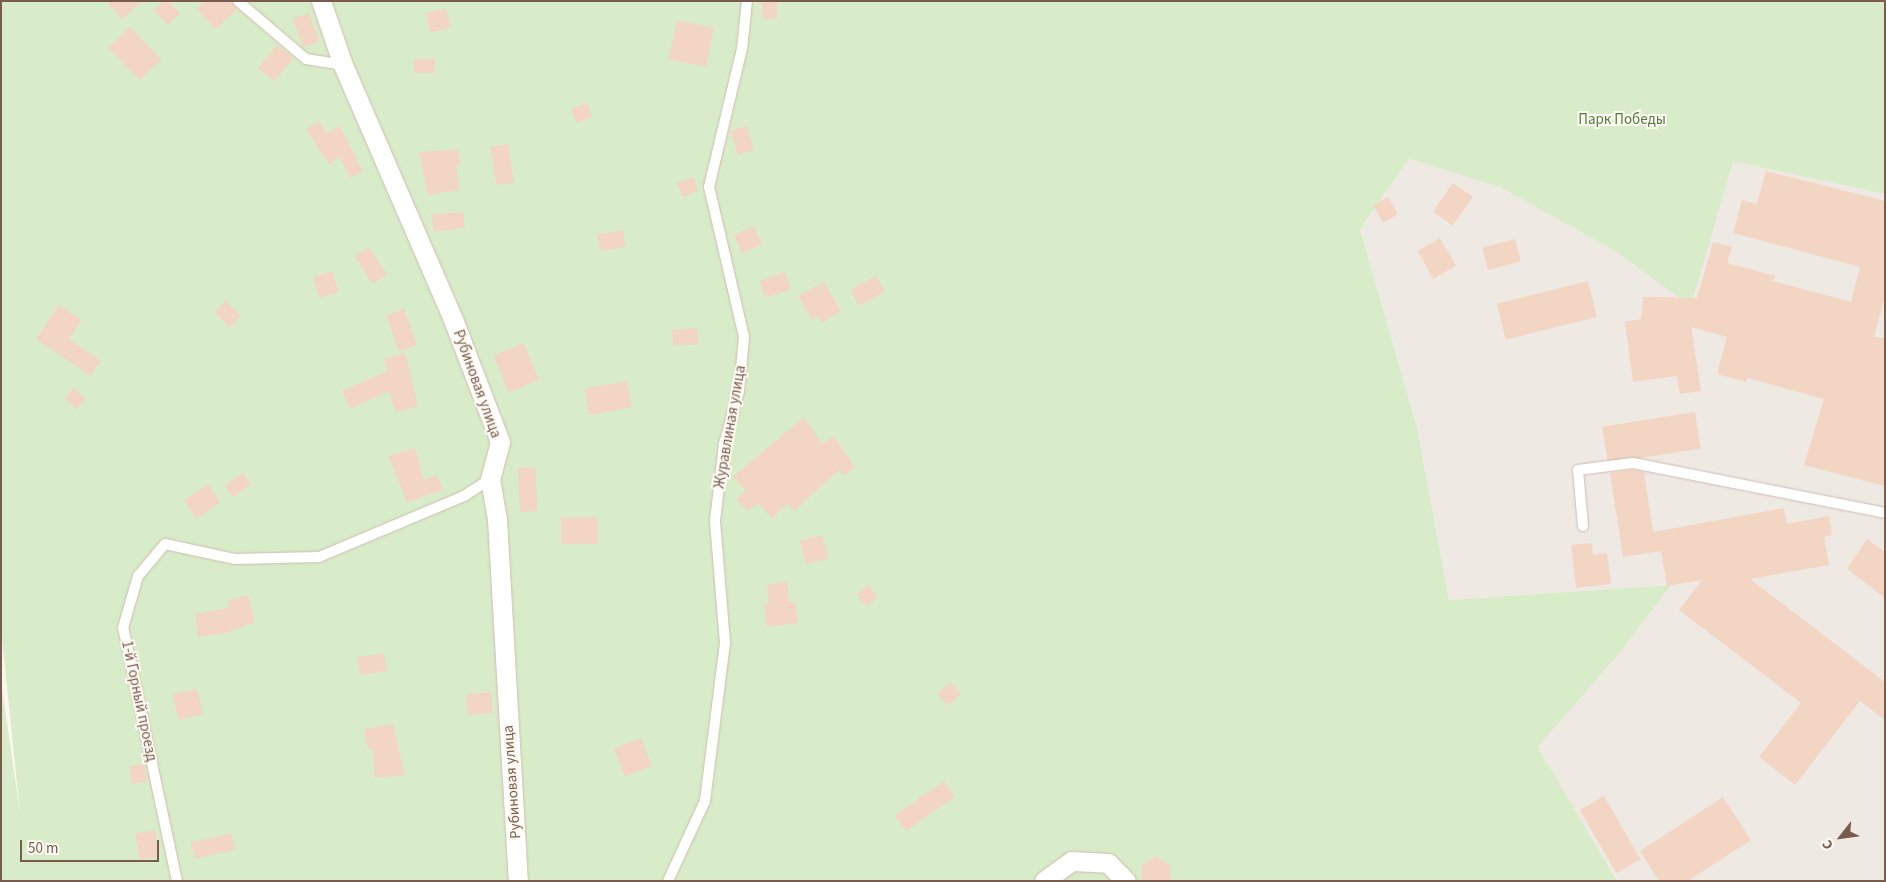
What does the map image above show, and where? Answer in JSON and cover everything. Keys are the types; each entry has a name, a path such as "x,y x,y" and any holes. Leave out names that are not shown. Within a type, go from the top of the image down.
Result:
{"street":[{"name":"Рубиновая улица","path":"321,1 343,66 454,322 500,442 490,478 497,518 518,881"},
{"path":"1044,881 1072,861 1082,861 1108,863 1126,881"}],"lane":[{"path":"238,1 306,59 343,66"},
{"name":"Журавлиная улица","path":"668,881 705,801 725,644 715,520 724,444 739,392 744,337 709,187 742,49 748,1"},
{"path":"1583,526 1578,470 1633,464 1885,513"},
{"name":"1-й Горный проезд","path":"177,881 123,628 138,576 166,544 235,559 319,557 464,496 490,478"}],"shaded area":[{"path":"1409,159 1500,187 1615,251 1690,305 1733,160 1885,194 1885,881 1617,881 1538,747 1617,656 1670,585 1449,600 1417,427 1360,229"}],"green space":[{"name":"Парк Победы","path":"1,1 1885,1 1885,194 1733,161 1691,306 1615,251 1500,187 1409,159 1360,229 1417,427 1449,600 1671,585 1617,656 1538,747 1617,881 1132,881 1069,855 1033,881 1,881 1,682 20,813 1,629"},
{"path":"1073,869 1108,870 1117,881 1055,881"}],"building":[{"path":"106,1 143,1 122,19"},
{"path":"163,1 168,1 180,13 168,25 154,11"},
{"path":"205,1 231,1 237,9 216,29 197,9"},
{"path":"762,1 777,1 777,19 762,19"},
{"path":"446,8 451,27 431,33 426,13"},
{"path":"309,13 319,41 303,47 293,19"},
{"path":"677,20 714,28 706,67 669,59"},
{"path":"130,27 161,59 140,80 108,48"},
{"path":"277,45 293,58 274,82 258,68"},
{"path":"414,59 435,59 435,73 414,73"},
{"path":"587,103 592,117 576,123 571,109"},
{"path":"319,121 327,134 340,126 363,172 350,178 340,157 329,164 306,129"},
{"path":"747,126 754,150 738,155 731,131"},
{"path":"508,144 514,183 496,185 490,147"},
{"path":"458,149 460,165 456,165 459,190 428,195 419,152"},
{"path":"1766,171 1885,201 1885,296 1874,337 1885,338 1885,486 1804,465 1824,399 1747,378 1746,382 1717,374 1727,337 1691,327 1701,391 1680,394 1677,376 1633,382 1625,322 1641,319 1643,297 1697,298 1713,242 1732,247 1727,263 1775,276 1773,281 1851,302 1860,267 1733,233 1742,200 1757,204"},
{"path":"693,177 698,191 682,197 677,183"},
{"path":"1453,183 1473,197 1453,225 1433,212"},
{"path":"1388,197 1398,214 1383,223 1373,206"},
{"path":"463,212 465,227 434,232 431,214"},
{"path":"754,226 762,244 742,253 734,235"},
{"path":"623,230 626,247 600,251 597,235"},
{"path":"1440,238 1456,266 1433,279 1417,251"},
{"path":"1515,239 1521,261 1488,270 1482,248"},
{"path":"369,247 387,275 373,284 355,256"},
{"path":"332,271 339,292 320,298 313,277"},
{"path":"785,272 791,289 765,298 759,281"},
{"path":"876,276 885,292 859,306 851,290"},
{"path":"1588,281 1597,317 1506,340 1497,304"},
{"path":"824,282 841,311 822,323 818,317 812,320 798,296"},
{"path":"226,301 241,316 230,327 215,312"},
{"path":"59,305 82,320 69,339 101,361 91,376 36,339"},
{"path":"404,309 417,345 399,351 386,315"},
{"path":"697,328 698,344 673,346 672,330"},
{"path":"524,343 539,380 508,392 493,355"},
{"path":"405,353 418,406 395,412 389,391 350,409 342,391 387,371 384,359"},
{"path":"627,381 632,408 589,415 585,388"},
{"path":"74,388 86,399 76,409 64,398"},
{"path":"1695,412 1701,449 1608,463 1602,427"},
{"path":"804,417 822,444 834,436 855,468 843,476 839,470 794,511 787,504 772,518 758,503 748,511 736,499 746,491 733,477"},
{"path":"415,448 424,480 437,475 443,490 407,502 388,456"},
{"path":"535,467 537,511 520,512 518,468"},
{"path":"1633,470 1644,472 1653,532 1784,508 1787,524 1829,516 1832,535 1824,537 1829,565 1750,579 1885,682 1885,720 1860,701 1795,785 1759,757 1801,703 1679,610 1702,580 1667,586 1661,551 1623,557 1610,473"},
{"path":"243,473 251,485 233,497 225,485"},
{"path":"208,484 220,502 196,518 184,500"},
{"path":"561,517 598,517 598,544 561,544"},
{"path":"822,535 828,558 806,564 800,541"},
{"path":"1867,539 1885,552 1885,598 1847,569"},
{"path":"1592,543 1593,555 1607,553 1611,584 1576,588 1571,545"},
{"path":"787,582 789,602 795,601 798,623 767,627 764,605 769,604 767,585"},
{"path":"868,585 878,597 867,607 857,595"},
{"path":"248,595 255,622 226,633 198,637 195,614 229,608 227,601"},
{"path":"384,653 387,671 360,675 357,657"},
{"path":"951,682 961,694 947,706 937,694"},
{"path":"197,689 203,714 178,720 173,695"},
{"path":"491,692 493,713 468,715 466,694"},
{"path":"393,724 405,775 375,778 373,749 368,750 364,729"},
{"path":"641,738 652,766 625,776 614,748"},
{"path":"144,764 147,782 132,784 129,766"},
{"path":"944,781 955,797 906,831 895,815"},
{"path":"1604,796 1640,859 1616,873 1580,810"},
{"path":"1723,797 1751,840 1688,881 1659,881 1640,851"},
{"path":"155,830 160,857 140,860 135,833"},
{"path":"231,833 235,850 195,859 191,842"},
{"path":"1156,856 1170,865 1171,881 1142,881 1142,865"}]}
